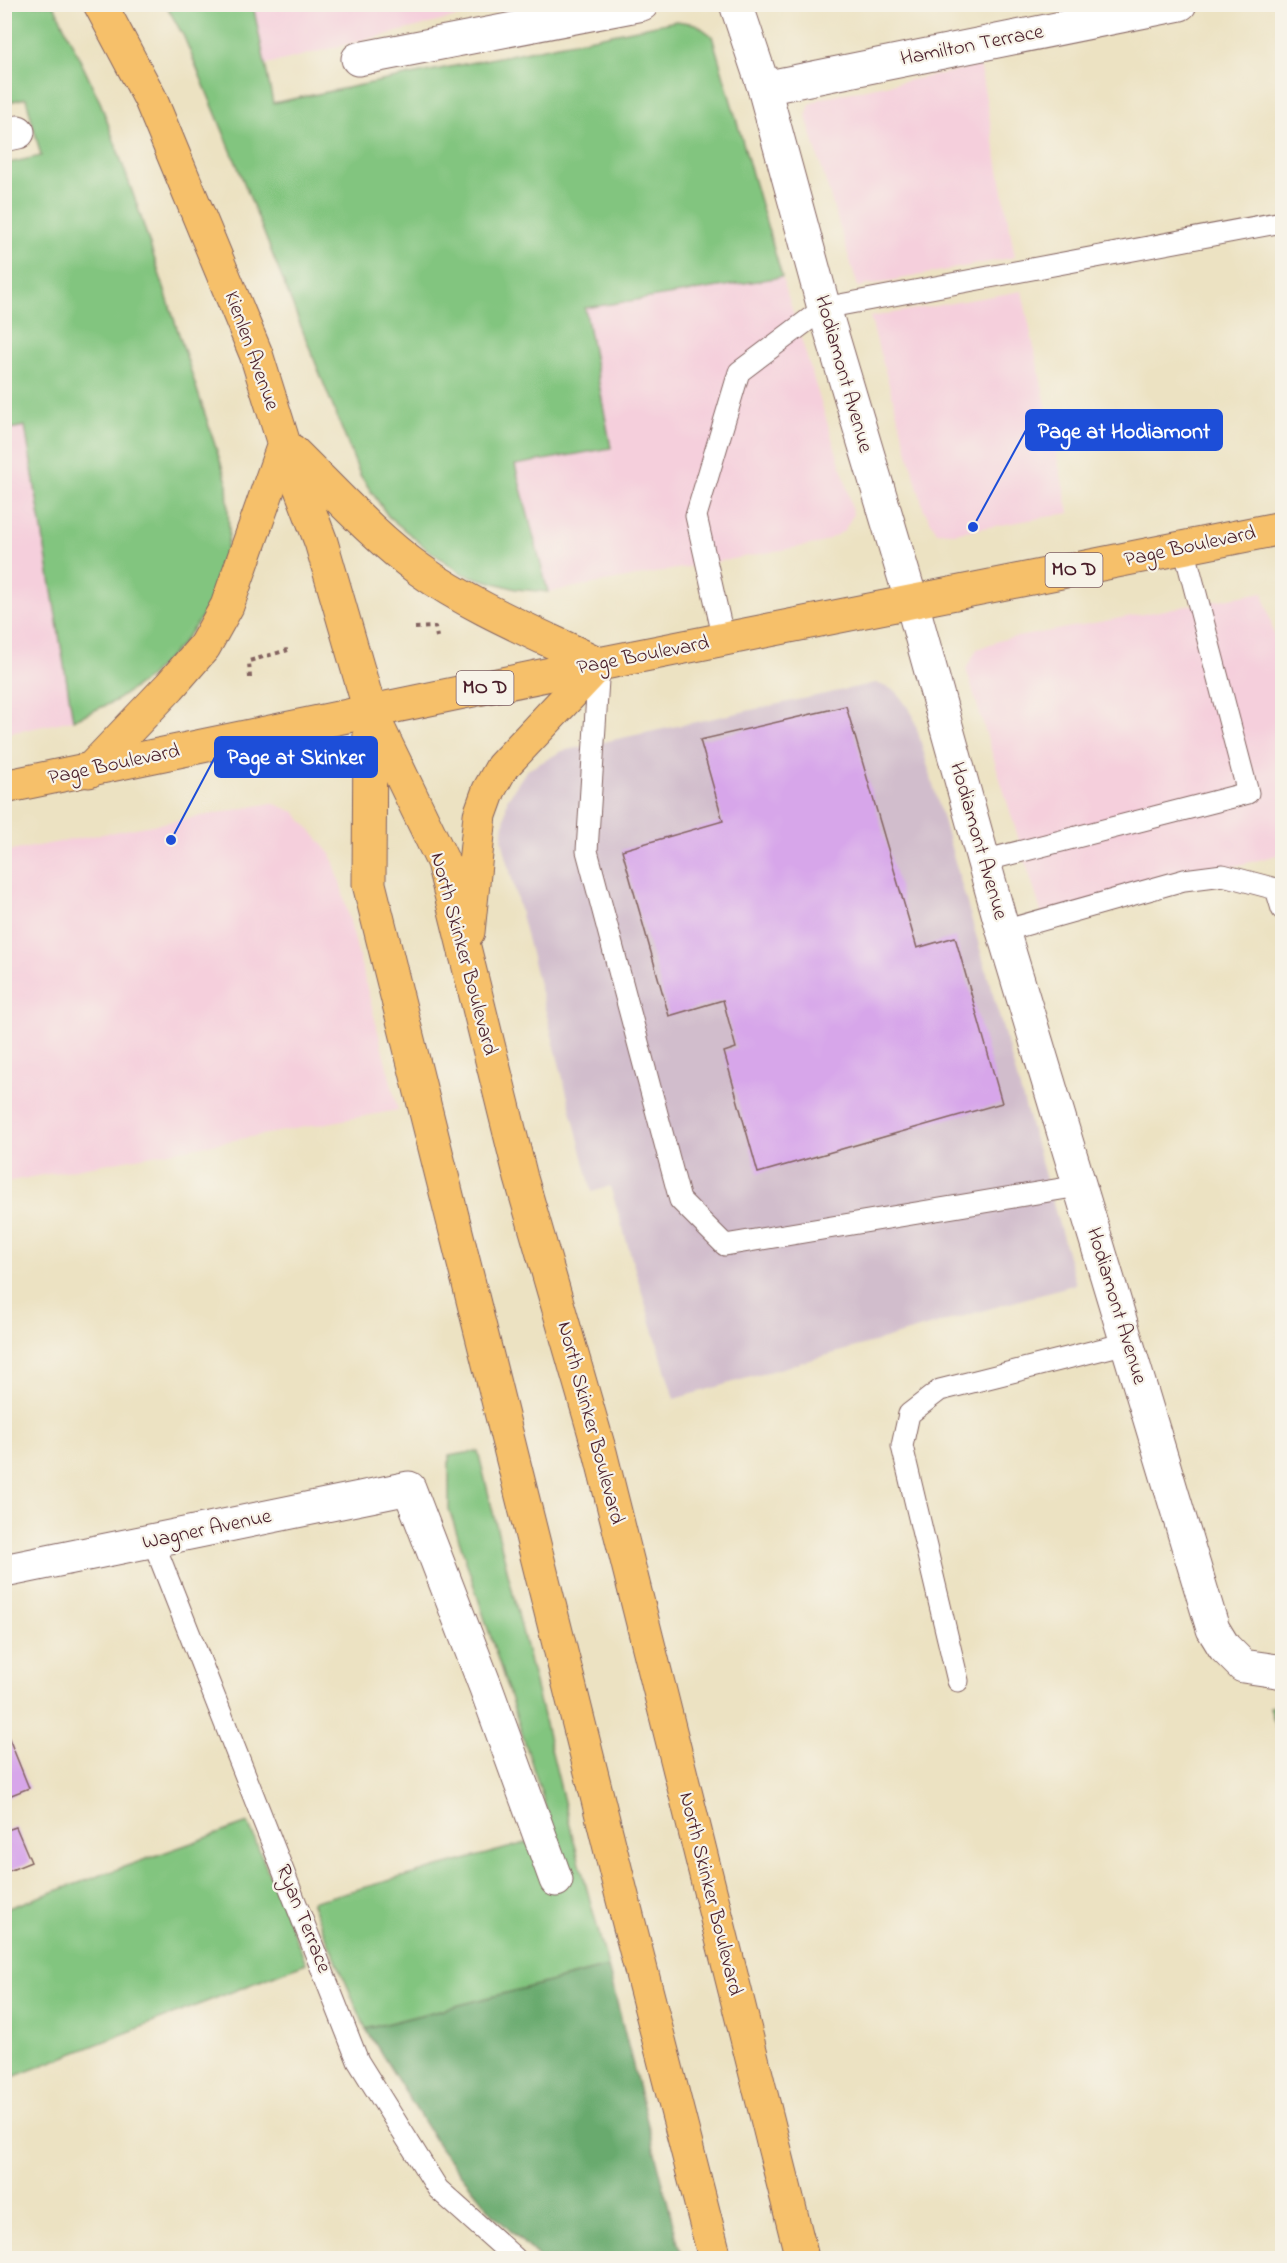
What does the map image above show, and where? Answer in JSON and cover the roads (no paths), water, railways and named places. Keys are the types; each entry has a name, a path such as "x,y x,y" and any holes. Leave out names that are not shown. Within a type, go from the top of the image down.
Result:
{"main road":[{"name":"Kienlen Avenue","path":"100,4 150,98 256,354 284,444 321,542 370,711"},
{"path":"89,771 204,647 227,606 284,444 388,544 420,571 465,598 599,664 502,767 489,790 480,815 465,957"},
{"name":"Page Boulevard","path":"4,787 599,664 1282,528"},
{"path":"370,711 369,884 623,1900 716,2259"},
{"name":"North Skinker Boulevard","path":"370,711 443,862 521,1178 600,1452 802,2259"}],"street":[{"path":"358,59 642,4"},
{"name":"Hodiamont Avenue","path":"736,4 764,88 824,308 912,603 1003,931 1213,1629 1224,1647 1243,1666 1282,1670"},
{"name":"Hamilton Terrace","path":"764,88 1180,4"},
{"name":"Wagner Avenue","path":"4,1571 409,1488 486,1688 556,1880"}],"lane":[{"path":"724,640 696,516 739,372 824,308 1282,222"},
{"path":"983,861 1248,793 1184,548"},
{"path":"599,664 587,851 680,1200 725,1245 1080,1186"},
{"path":"1003,931 1184,880 1223,875 1276,889 1282,909"},
{"path":"958,1682 902,1446 909,1414 940,1390 1127,1343"},
{"name":"Ryan Terrace","path":"153,1541 358,2061 438,2189 515,2259"}],"place":[{"name":"Page at Hodiamont","path":"973,527"},
{"name":"Page at Skinker","path":"171,840"}]}
